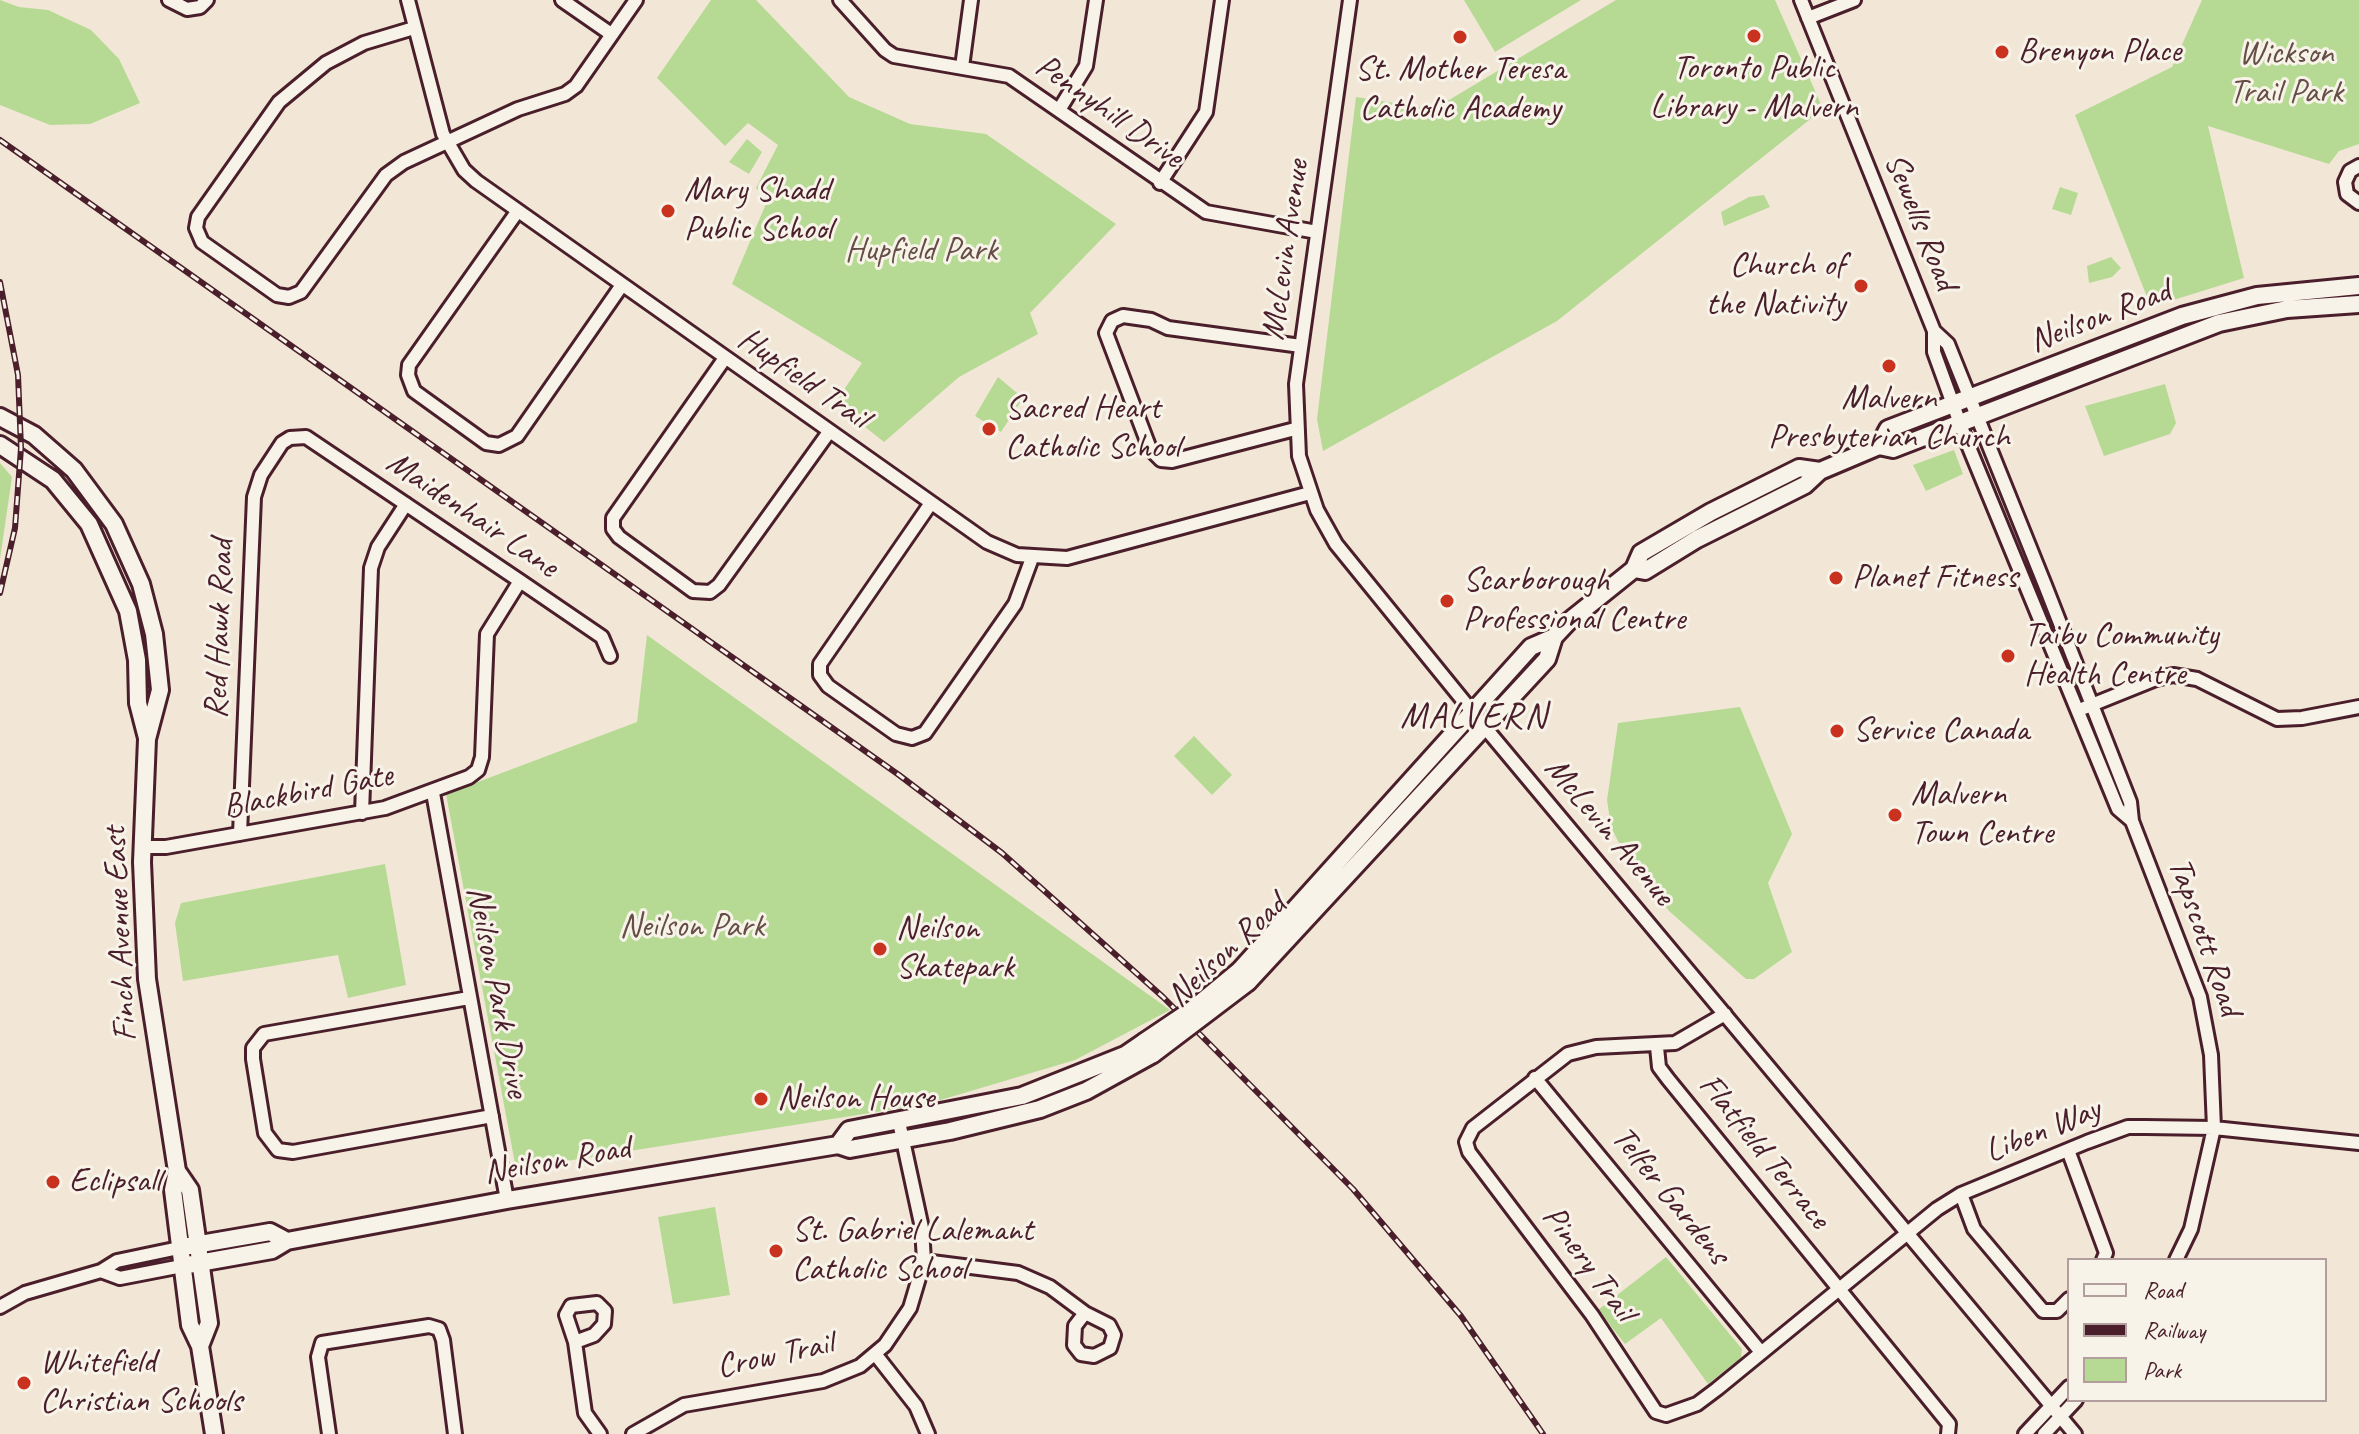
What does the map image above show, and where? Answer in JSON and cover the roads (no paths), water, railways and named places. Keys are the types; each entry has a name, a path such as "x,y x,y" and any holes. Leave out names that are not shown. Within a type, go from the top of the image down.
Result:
{"main road":[{"name":"Neilson Road","path":"1879,446 1888,429 2044,371 2153,326 2216,305 2285,291 2359,286"},
{"name":"Neilson Road","path":"182,1266 272,1250 287,1241 507,1200 838,1145 850,1149 903,1140 1040,1109 1086,1091 1148,1048 1193,1009 1243,977 1478,718 1531,647 1554,637 1597,596 1634,569 1645,571 1723,516 1805,485 1820,471 1879,446 1893,449 2219,323 2287,309 2359,304"},
{"path":"2044,371 2050,387"},
{"name":"Finch Avenue East","path":"0,417 34,435 74,470 114,524 141,584 154,634 160,690 147,739 143,847 147,979 177,1171 173,1190 190,1325 200,1346 214,1434"},
{"name":"Finch Avenue East","path":"0,445 53,480 89,524 128,611 137,660 138,703 147,739"},
{"name":"Neilson Road","path":"838,1145 848,1130 1022,1096 1148,1048"},
{"name":"Finch Avenue East","path":"177,1171 190,1190 209,1323 200,1346"},
{"name":"Neilson Road","path":"179,1248 270,1232 287,1241"}],"street":[{"path":"169,0 187,9 200,7 207,0"},
{"name":"Hupfield Trail","path":"408,0 447,144 464,170 517,212 987,542 1032,558 1067,558 1310,493"},
{"path":"562,0 611,34"},
{"path":"414,28 364,43 301,80 279,102 198,217 196,228 202,242 277,295 294,296 304,289 386,175 404,162 518,109 565,94 576,86 636,0"},
{"name":"Pennyhill Drive","path":"840,0 894,56 1009,76 1206,212 1317,232"},
{"path":"962,67 971,0"},
{"path":"1059,110 1086,66 1096,0"},
{"path":"1160,183 1206,112 1222,0"},
{"name":"McLevin Avenue","path":"1350,0 1301,346 1295,429 1310,493 1336,544 2075,1434"},
{"name":"Sewells Road","path":"1801,0 1934,331 1948,344 1962,401"},
{"path":"1808,18 1854,0"},
{"path":"2359,166 2350,171 2345,182 2347,194 2359,203"},
{"path":"517,212 409,365 408,375 414,391 486,443 499,445 517,436 622,285"},
{"path":"1295,429 1172,461 1161,460 1150,449 1106,333 1112,321 1123,316 1151,320 1168,328 1301,346"},
{"path":"725,358 613,518 613,529 619,537 693,591 704,593 719,585 829,432"},
{"name":"Tapscott Road","path":"1962,401 2085,708 2130,802 2132,821 2200,997 2211,1055 2214,1128 2191,1229 2177,1258"},
{"name":"Maidenhair Lane","path":"290,438 306,437 520,581 602,637 610,656"},
{"name":"Red Hawk Road","path":"240,834 254,497 261,475 290,438"},
{"path":"931,503 820,664 821,677 828,686 896,734 912,738 925,733 1015,604 1032,558"},
{"path":"362,813 371,568 378,547 406,504"},
{"name":"Blackbird Gate","path":"143,847 362,813 433,793 478,770 482,757 487,634 520,581"},
{"path":"2085,708 2173,675 2197,679 2277,719 2302,718 2359,707"},
{"name":"Neilson Park Drive","path":"433,793 507,1200"},
{"path":"469,998 264,1034 253,1048 253,1059 265,1133 278,1150 293,1152 492,1116"},
{"name":"Pinery Trail","path":"1725,1014 1689,1038 1657,1047 1577,1051 1535,1078 1473,1128 1466,1142 1469,1152 1592,1315 1656,1412 1672,1415 1697,1404 1908,1234"},
{"name":"Flatfield Terrace","path":"1657,1047 1659,1067 1668,1079 1949,1424 1948,1434"},
{"name":"Telfer Gardens","path":"1535,1078 1760,1351"},
{"name":"Crow Trail","path":"633,1434 684,1405 823,1381 860,1366 876,1355 910,1308 924,1261 922,1228 899,1122"},
{"name":"Liben Way","path":"1908,1234 1961,1194 2128,1127 2214,1128 2359,1143"},
{"path":"2068,1150 2106,1253 2104,1258"},
{"path":"1961,1194 1974,1229 2043,1311 2057,1311 2067,1301"},
{"name":"Neilson Road","path":"0,1307 36,1289 101,1271 117,1261 179,1248"},
{"path":"924,1261 1018,1273 1058,1291 1085,1313"},
{"name":"Neilson Road","path":"101,1271 120,1278 182,1266"},
{"path":"329,1434 318,1357 322,1343 429,1326 439,1329 443,1340 455,1434"},
{"path":"575,1342 585,1413 600,1434"},
{"path":"876,1355 916,1406 928,1434"},
{"path":"2025,1434 2067,1389"},
{"path":"2044,1434 2074,1402"}],"railway":[{"path":"0,140 899,775 1002,853 1163,997 1353,1189 1461,1316 1543,1434"},
{"path":"0,282 18,375 21,448 15,528 0,593"}],"place":[{"name":"Toronto Public Library - Malvern","path":"1754,36"},
{"name":"St. Mother Teresa Catholic Academy","path":"1460,37"},
{"name":"Brenyon Place","path":"2002,52"},
{"name":"Mary Shadd Public School","path":"668,211"},
{"name":"Church of the Nativity","path":"1861,286"},
{"name":"Malvern Presbyterian Church","path":"1889,366"},
{"name":"Sacred Heart Catholic School","path":"989,429"},
{"name":"Planet Fitness","path":"1836,578"},
{"name":"Scarborough Professional Centre","path":"1447,601"},
{"name":"Taibu Community Health Centre","path":"2008,656"},
{"name":"Service Canada","path":"1837,731"},
{"name":"Malvern Town Centre","path":"1895,815"},
{"name":"Neilson Skatepark","path":"880,949"},
{"name":"Neilson House","path":"761,1099"},
{"name":"Eclipsall","path":"53,1182"},
{"name":"St. Gabriel Lalemant Catholic School","path":"776,1251"},
{"name":"Whitefield Christian Schools","path":"24,1383"}],"district":[{"name":"MALVERN","path":"1474,718"}],"park label":[{"name":"Wickson Trail Park","path":"2286,74"},
{"name":"Hupfield Park","path":"921,251"},
{"name":"Neilson Park","path":"692,927"}]}
